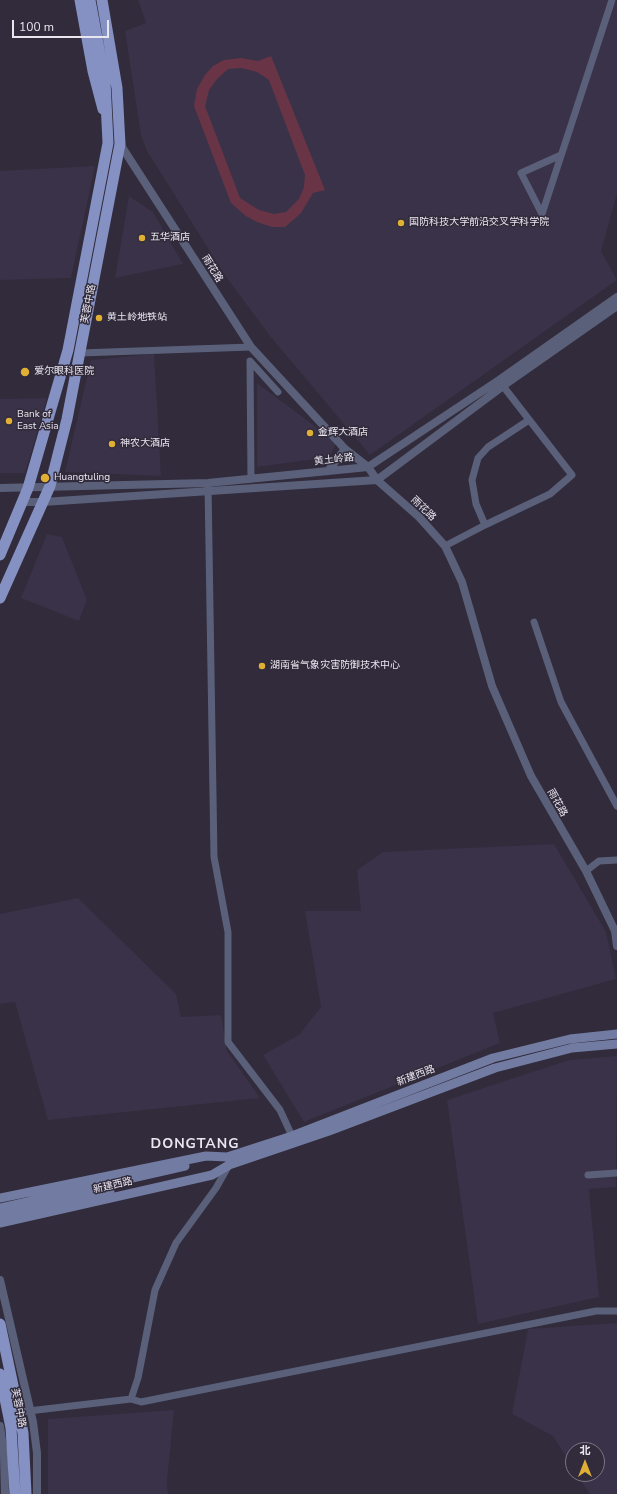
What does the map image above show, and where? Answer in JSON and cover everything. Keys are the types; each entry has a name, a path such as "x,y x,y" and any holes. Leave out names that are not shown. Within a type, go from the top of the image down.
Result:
{"main road":[{"path":"80,0 99,100 107,120"},
{"name":"芙蓉中路","path":"0,555 28,488 68,350 108,143 105,81 90,0"},
{"name":"芙蓉中路","path":"0,598 50,486 67,419 120,144 117,88 102,0"},
{"name":"新建西路","path":"0,1208 228,1161 493,1058 570,1039 617,1034"},
{"name":"新建西路","path":"0,1216 228,1161 329,1131 496,1068 572,1048 617,1044"},
{"name":"新建西路","path":"0,1198 206,1156 228,1161"},
{"name":"新建西路","path":"0,1223 212,1175 228,1161"},
{"name":"芙蓉中路","path":"0,1324 25,1411 26,1494"},
{"name":"芙蓉中路","path":"0,1374 11,1428 15,1494"}],"street":[{"path":"562,155 521,173 542,214 562,155 612,0"},
{"name":"雨花路","path":"120,144 251,347 345,450 368,467 377,480 419,518 445,546 462,582 492,686 522,755 554,817 586,871 615,931 617,946"},
{"name":"黄土岭路","path":"22,502 43,502 209,487 251,479 368,467 505,375 617,297"},
{"path":"377,480 503,386 617,306"},
{"path":"80,353 251,347"},
{"path":"251,479 250,361 278,392"},
{"path":"445,546 485,524 550,494 572,475 503,386"},
{"path":"485,524 476,504 472,480 478,458 488,447 529,420"},
{"path":"328,471 345,450"},
{"name":"黄土岭路","path":"0,488 50,486 209,487 377,480"},
{"path":"209,487 214,857 228,932 228,1042 280,1110 292,1136"},
{"path":"534,622 561,702 617,806"},
{"path":"586,871 599,861 617,860"},
{"path":"131,1398 138,1378 155,1290 176,1243 216,1188 228,1161"},
{"path":"588,1175 617,1173"},
{"path":"0,1280 25,1411 37,1453 37,1494"},
{"path":"25,1411 131,1398 141,1402 596,1311 617,1311"},
{"path":"0,1426 4,1455 5,1494"}],"shaded area":[{"name":"国防科技大学前沿交叉学科学院","path":"138,0 613,0 617,2 617,194 601,251 617,280 370,455 270,336 224,274 147,151 141,135 125,31 146,23"},
{"path":"271,56 325,190 313,193 301,213 285,227 272,227 257,222 246,216 231,203 194,106 197,89 205,75 213,66 224,60 241,58 258,61","holes":["242,68 257,72 269,80 305,175 304,187 299,199 286,212 274,214 259,210 240,198 205,106 209,90 217,79 228,69"]},
{"path":"95,166 71,278 0,280 0,171"},
{"path":"129,196 153,212 183,264 115,278"},
{"path":"154,354 161,476 65,472 91,360"},
{"path":"257,383 336,442 330,457 257,467"},
{"path":"47,398 25,473 0,473 0,399"},
{"path":"47,534 62,537 87,600 79,621 21,598"},
{"path":"554,844 606,932 616,979 493,1013 500,1043 304,1122 263,1055 299,1035 321,1007 305,911 361,911 357,870 383,852"},
{"path":"78,898 176,994 181,1017 221,1015 227,1051 260,1098 48,1120 15,1002 0,1004 0,914"},
{"path":"617,1056 616,1187 589,1189 599,1297 478,1324 447,1100 569,1060"},
{"path":"617,1323 617,1494 590,1494 582,1482 605,1482 605,1442 565,1442 565,1455 553,1436 512,1414 528,1329"},
{"path":"174,1410 167,1481 168,1494 48,1494 48,1419"}],"place":[{"name":"国防科技大学前沿交叉学科学院","path":"401,223"},
{"name":"五华酒店","path":"142,238"},
{"name":"黄土岭地铁站","path":"99,318"},
{"name":"爱尔眼科医院","path":"25,372"},
{"name":"Bank of East Asia","path":"9,421"},
{"name":"金辉大酒店","path":"310,433"},
{"name":"神农大酒店","path":"112,444"},
{"name":"Huangtuling","path":"45,478"},
{"name":"湖南省气象灾害防御技术中心","path":"262,666"}],"district":[{"name":"DONGTANG","path":"195,1145"}]}
